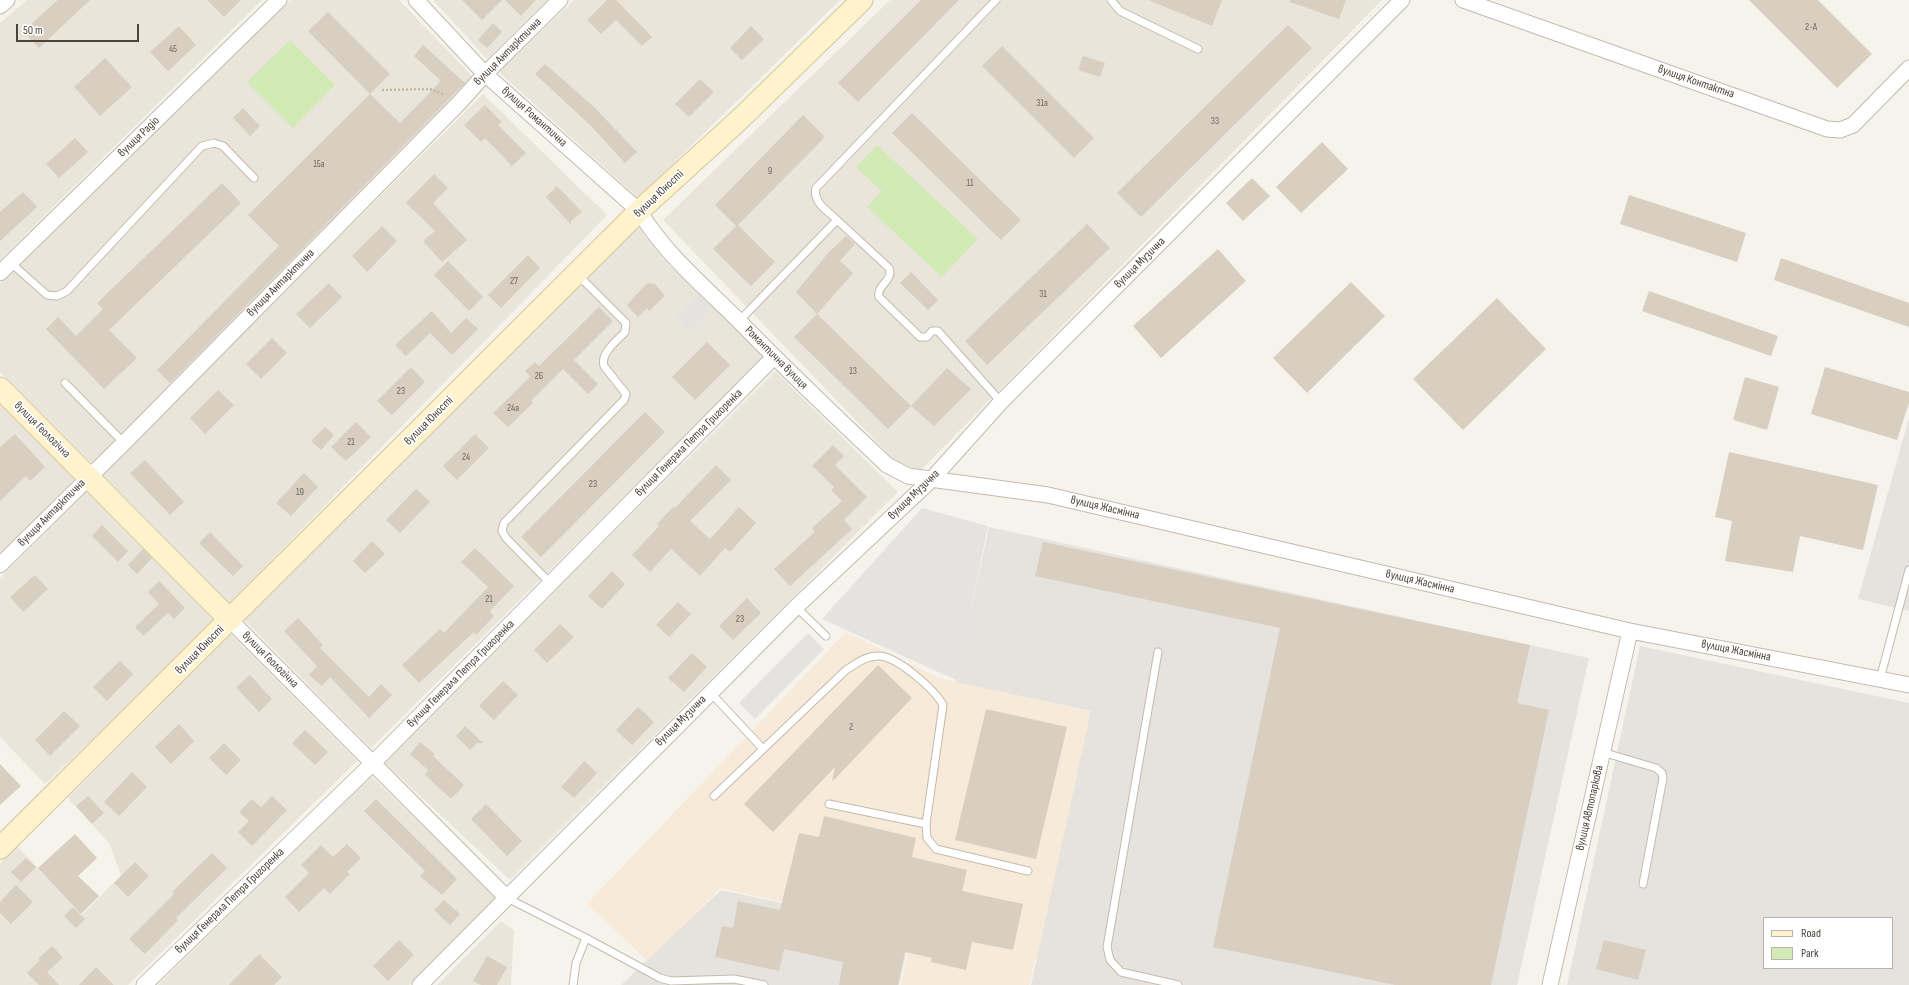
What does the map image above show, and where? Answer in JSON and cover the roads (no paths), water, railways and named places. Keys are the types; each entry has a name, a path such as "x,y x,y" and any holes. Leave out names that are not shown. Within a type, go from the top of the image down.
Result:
{"street":[{"path":"0,6 7,0"},
{"name":"вулиця Радіо","path":"5,268 279,0"},
{"name":"вулиця Романтична","path":"416,0 485,74 639,211"},
{"name":"вулиця Антарктична","path":"0,565 124,442 460,102 485,74 560,0"},
{"name":"вулиця Юності","path":"0,848 639,211 739,120 862,0"},
{"name":"вулиця Музична","path":"420,985 796,607 931,480 1001,402 1402,0"},
{"name":"вулиця Контактна","path":"1463,0 1827,129 1840,130 1853,125 1909,68"},
{"name":"Романтична вулиця","path":"639,211 649,228 669,253 774,357 887,465 908,476 931,480"},
{"name":"вулиця Генерала Петра Григоренка","path":"144,985 373,763 774,357"},
{"name":"вулиця Геологічна","path":"0,388 507,898"},
{"name":"вулиця Жасмінна","path":"931,480 1048,495 1630,631 1909,685"},
{"name":"вулиця Автопаркова","path":"1550,985 1630,631"}],"lane":[{"path":"996,0 816,188 814,195 817,201 889,268 891,272 890,277 879,290 879,297 920,337 927,336 932,331 938,331 1001,402"},
{"path":"1111,0 1120,11 1198,49"},
{"path":"5,268 47,295 57,296 67,290 202,146 214,143 223,146 254,178"},
{"path":"739,322 837,220"},
{"path":"550,583 506,538 502,531 504,523 624,400 626,394 604,366 602,361 604,355 625,332 626,323 577,273"},
{"path":"65,383 124,442"},
{"path":"1880,679 1909,570"},
{"path":"796,607 826,636"},
{"path":"1158,652 1107,946 1110,960 1121,972 1178,985"},
{"path":"714,796 846,670 864,659 880,656 896,661 938,696 943,706 926,824 927,838 936,849 1028,871"},
{"path":"710,692 763,749"},
{"path":"1602,752 1656,768 1662,773 1663,778 1642,884"},
{"path":"829,804 926,824"},
{"path":"507,898 660,978 671,981 734,979 764,985"},
{"path":"573,985 576,963 586,938"}]}
